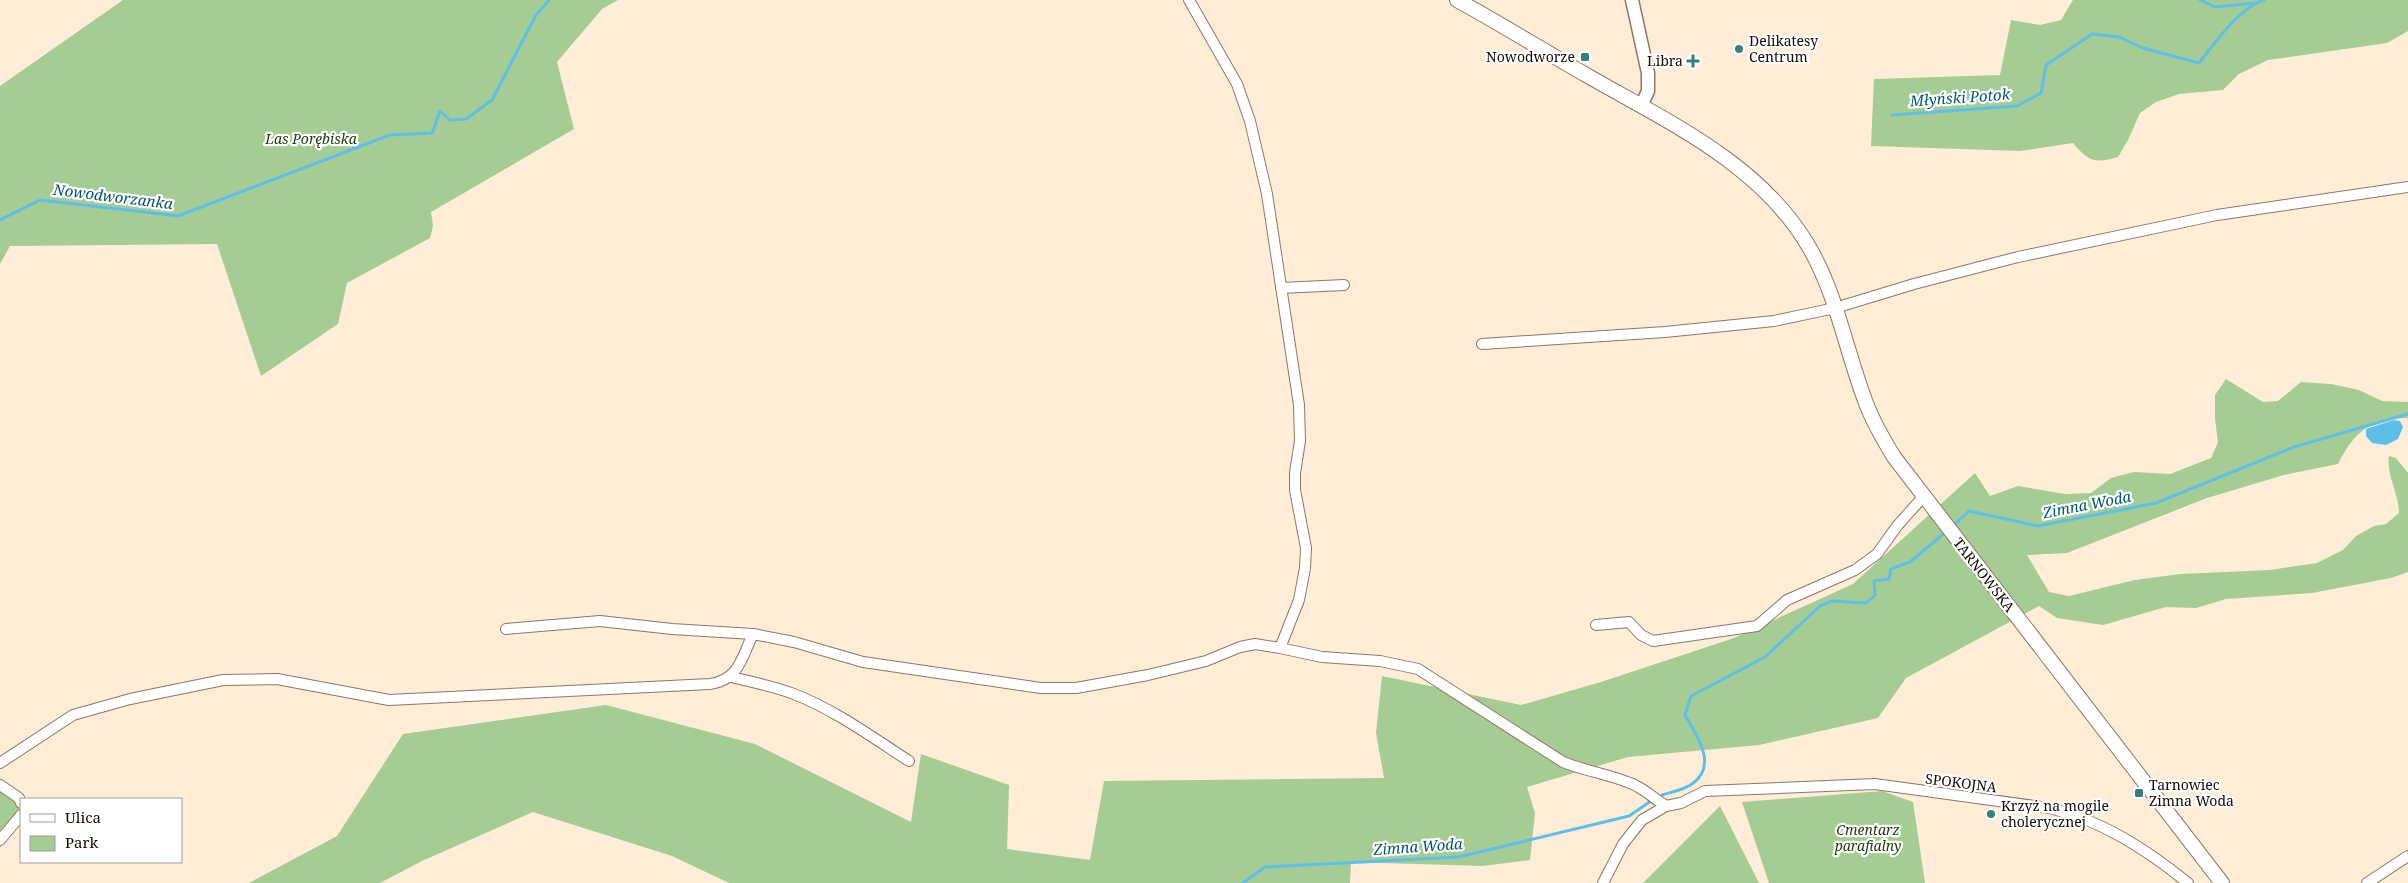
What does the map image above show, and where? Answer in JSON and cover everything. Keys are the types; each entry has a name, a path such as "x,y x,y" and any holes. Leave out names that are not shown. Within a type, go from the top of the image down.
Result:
{"main road":[{"name":"TARNOWSKA","path":"1457,0 1641,106 1730,161 1756,181 1777,203 1802,236 1816,260 1835,308 1858,382 1874,423 1894,456 1923,497 2149,786 2222,883"}],"street":[{"path":"1189,0 1237,84 1243,101 1267,194 1301,421 1294,473 1295,490 1306,548 1304,585 1280,648"},
{"path":"1632,0 1648,73 1648,91 1641,106"},
{"path":"1482,344 1665,332 1774,321 1835,308 1914,284 2018,258 2217,215 2408,187"},
{"path":"1281,288 1344,285"},
{"path":"1596,625 1630,622 1641,635 1653,641 1757,626 1787,600 1855,570 1877,554 1897,526 1923,497"},
{"path":"506,629 600,621 672,629 753,634 794,642 862,662 1041,688 1076,688 1148,675 1206,661 1255,644 1322,657 1380,661 1418,669 1563,762 1580,769 1630,782 1644,789 1654,799 1666,806"},
{"path":"731,677 739,665 753,634"},
{"path":"0,763 73,716 130,699 223,680 277,678 389,700 642,688 715,683 731,677 795,694 854,725 909,761"},
{"name":"SPOKOJNA","path":"1603,883 1623,844 1642,820 1666,806 1681,803 1705,791 1875,784 2070,812 2140,847 2188,883"},
{"path":"0,785 20,800"},
{"path":"0,840 20,816"},
{"path":"2367,883 2408,856"}],"green space":[{"name":"Las Porębiska","path":"123,0 618,0 602,9 557,62 574,129 431,212 433,226 430,238 347,283 338,324 261,376 217,244 10,246 0,264 0,86"},
{"path":"2073,0 2408,0 2408,31 2387,43 2268,60 2239,74 2223,90 2179,94 2156,102 2140,113 2118,157 2110,159 2092,159 2083,154 2073,143 2020,151 1871,146 1874,79 2000,75 2011,20 2040,25 2061,20"},
{"path":"2226,379 2263,402 2278,401 2301,382 2331,384 2359,390 2382,401 2408,402 2408,418 2384,420 2365,429 2350,443 2338,464 2284,475 2207,498 2067,553 2027,555 2049,592 2069,596 2135,580 2180,574 2270,570 2317,563 2343,550 2356,536 2374,526 2386,524 2399,513 2389,470 2389,456 2396,458 2408,473 2408,572 2391,578 2312,593 2226,599 2196,608 2166,607 2103,625 2057,618 2039,606 1906,678 1878,718 1759,745 1628,757 1527,787 1535,813 1530,860 1482,866 1351,862 1350,883 729,883 672,856 533,812 422,861 380,883 249,883 337,836 403,734 606,705 755,744 911,822 921,754 1009,785 1007,849 1090,860 1104,781 1384,778 1376,733 1382,676 1521,705 1601,682 1734,638 1853,584 1975,473 1990,496 2018,486 2065,494 2091,493 2111,478 2134,472 2170,474 2211,458 2218,442 2215,419 2215,395"},
{"path":"0,783 20,802 20,817 0,848"},
{"name":"Cmentarz parafialny","path":"1882,791 1913,802 1925,883 1769,883 1742,802"},
{"path":"1720,806 1759,883 1643,883"}],"water":[{"path":"2394,420 2400,421 2403,427 2398,439 2386,445 2372,443 2366,436 2366,429"}],"waterway":[{"name":"Nowodworzanka","path":"0,220 40,200 178,216 390,135 432,133 440,111 450,120 466,119 492,100 536,15 549,0"},
{"path":"2200,0 2215,7 2255,3"},
{"name":"Młyński Potok","path":"1892,115 2017,106 2041,93 2046,65 2092,34 2119,37 2143,48 2199,63 2237,18 2246,10 2264,0"},
{"name":"Zimna Woda","path":"1952,527 1969,511 2038,526 2156,503 2294,447 2408,414"},
{"name":"Zimna Woda","path":"1662,795 1689,786 1700,776 1704,768 1703,750 1685,715 1691,696 1765,657 1820,606 1832,601 1866,603 1875,595 1874,581 1889,579 1891,569 1910,562 1947,531"},
{"name":"Zimna Woda","path":"1243,883 1265,867 1459,857 1629,816 1651,801"}],"place":[{"name":"Delikatesy Centrum","path":"1739,49"},
{"name":"Nowodworze","path":"1585,57"},
{"name":"Libra","path":"1693,61"},
{"name":"Tarnowiec Zimna Woda","path":"2139,793"},
{"name":"Krzyż na mogile cholerycznej","path":"1991,814"}]}
